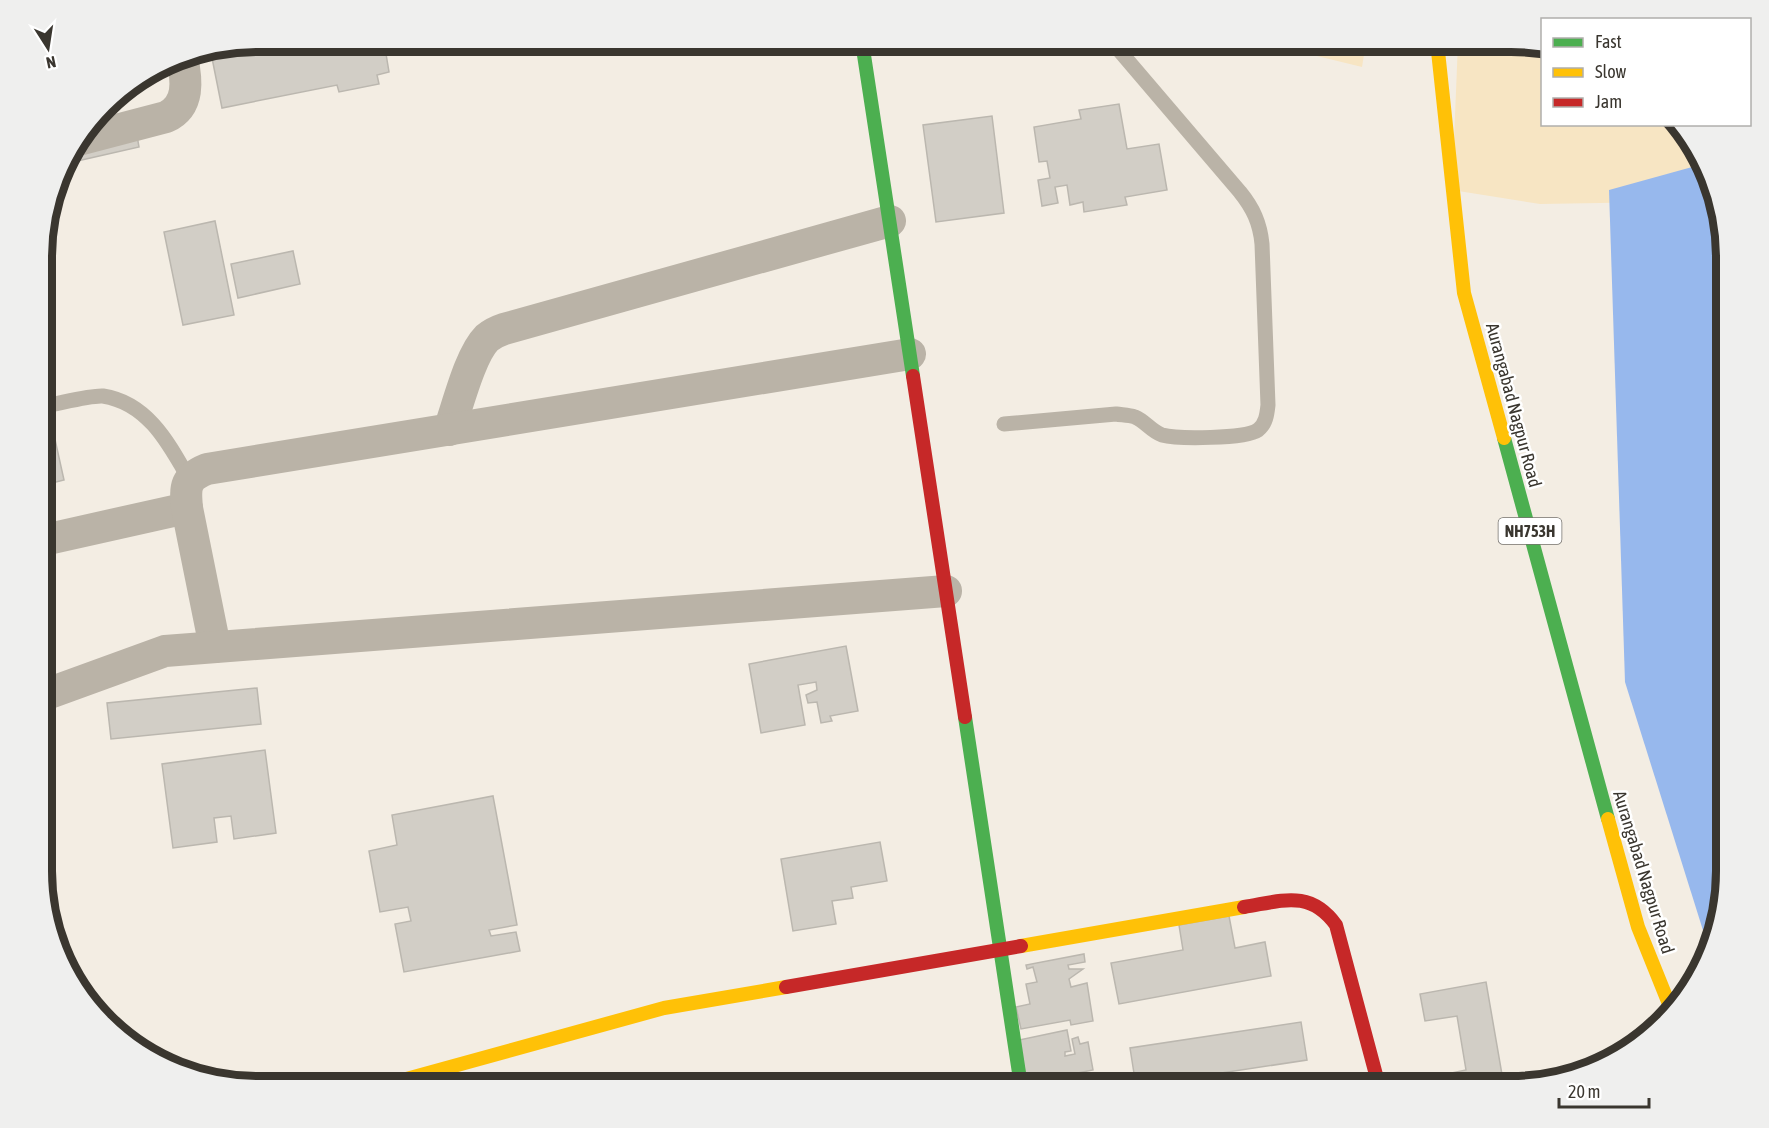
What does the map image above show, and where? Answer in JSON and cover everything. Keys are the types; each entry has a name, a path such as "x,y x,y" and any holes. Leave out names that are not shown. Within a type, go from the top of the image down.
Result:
{"main road":[{"name":"Aurangabad Nagpur Road","path":"1438,52 1464,293 1638,927 1668,1003"},
{"path":"864,53 1020,1075"},
{"path":"418,1076 664,1008 1291,899 1315,903 1328,913 1340,936 1375,1075"}],"street":[{"path":"92,136 173,114 183,103 186,83 183,66"},
{"path":"450,430 473,361 480,346 489,336 504,329 890,221"},
{"path":"215,647 188,494 195,474 207,470 910,354"},
{"path":"52,537 188,494"},
{"path":"52,692 165,651 946,591"}],"lane":[{"path":"1004,424 1116,414 1127,415 1142,421 1154,432 1174,437 1240,436 1259,429 1265,422 1268,405 1263,255 1261,231 1257,219 1249,203 1121,52"},
{"path":"52,405 101,396 120,401 147,417 166,440 188,494"}],"shaded area":[{"path":"1301,52 1364,52 1362,67"},
{"path":"1458,52 1512,52 1541,54 1541,126 1669,126 1689,155 1709,204 1659,202 1540,204 1452,190"}],"water":[{"path":"1695,166 1706,191 1713,217 1716,244 1716,884 1713,911 1705,938 1625,682 1609,190"}],"building":[{"path":"244,53 386,53 389,72 377,75 379,84 339,92 337,85 222,108 212,58"},
{"path":"1119,104 1127,149 1159,144 1167,190 1125,197 1127,205 1084,212 1083,202 1070,205 1067,185 1055,187 1058,203 1042,206 1038,180 1050,178 1047,161 1039,162 1034,127 1081,119 1079,110"},
{"path":"992,116 1004,213 936,222 923,125"},
{"path":"136,130 139,147 77,161 89,141"},
{"path":"215,221 234,315 183,325 164,232"},
{"path":"293,251 300,284 238,298 231,264"},
{"path":"52,426 64,480 52,483"},
{"path":"846,646 858,711 830,716 832,721 821,723 817,702 808,703 806,695 817,690 816,682 798,685 805,725 761,733 749,664"},
{"path":"257,688 261,724 111,739 107,703"},
{"path":"265,750 276,833 234,839 231,816 214,818 217,842 173,848 162,764"},
{"path":"493,796 517,925 489,930 491,936 516,932 520,951 404,972 395,924 411,921 408,907 380,912 369,851 397,845 392,815"},
{"path":"880,842 887,881 851,887 853,898 832,901 836,924 793,931 781,859"},
{"path":"1229,916 1235,948 1265,942 1271,976 1119,1004 1111,963 1183,950 1179,925"},
{"path":"1084,954 1085,962 1068,965 1069,969 1083,969 1069,979 1071,987 1087,983 1093,1021 1071,1025 1070,1020 1021,1029 1016,1007 1030,1004 1026,984 1037,982 1033,967 1027,969 1026,965"},
{"path":"1486,982 1502,1075 1442,1075 1466,1070 1457,1016 1425,1021 1420,994"},
{"path":"1301,1022 1307,1060 1207,1075 1134,1075 1130,1048"},
{"path":"1067,1030 1071,1051 1065,1052 1065,1056 1075,1054 1072,1039 1078,1037 1080,1044 1088,1042 1093,1070 1066,1075 1026,1075 1019,1040"}],"traffic: fast":[{"path":"864,53 913,376"},
{"path":"1504,438 1608,819"},
{"path":"965,717 1019,1075"}],"traffic: slow":[{"path":"1438,52 1464,293 1504,438"},
{"path":"1608,819 1638,927 1668,1003"},
{"path":"1021,946 1244,907"},
{"path":"418,1076 664,1008 786,987"}],"traffic: jam":[{"path":"913,376 965,717"},
{"path":"1244,907 1295,900 1316,906 1336,925 1376,1075"},
{"path":"786,987 1021,946"}]}
